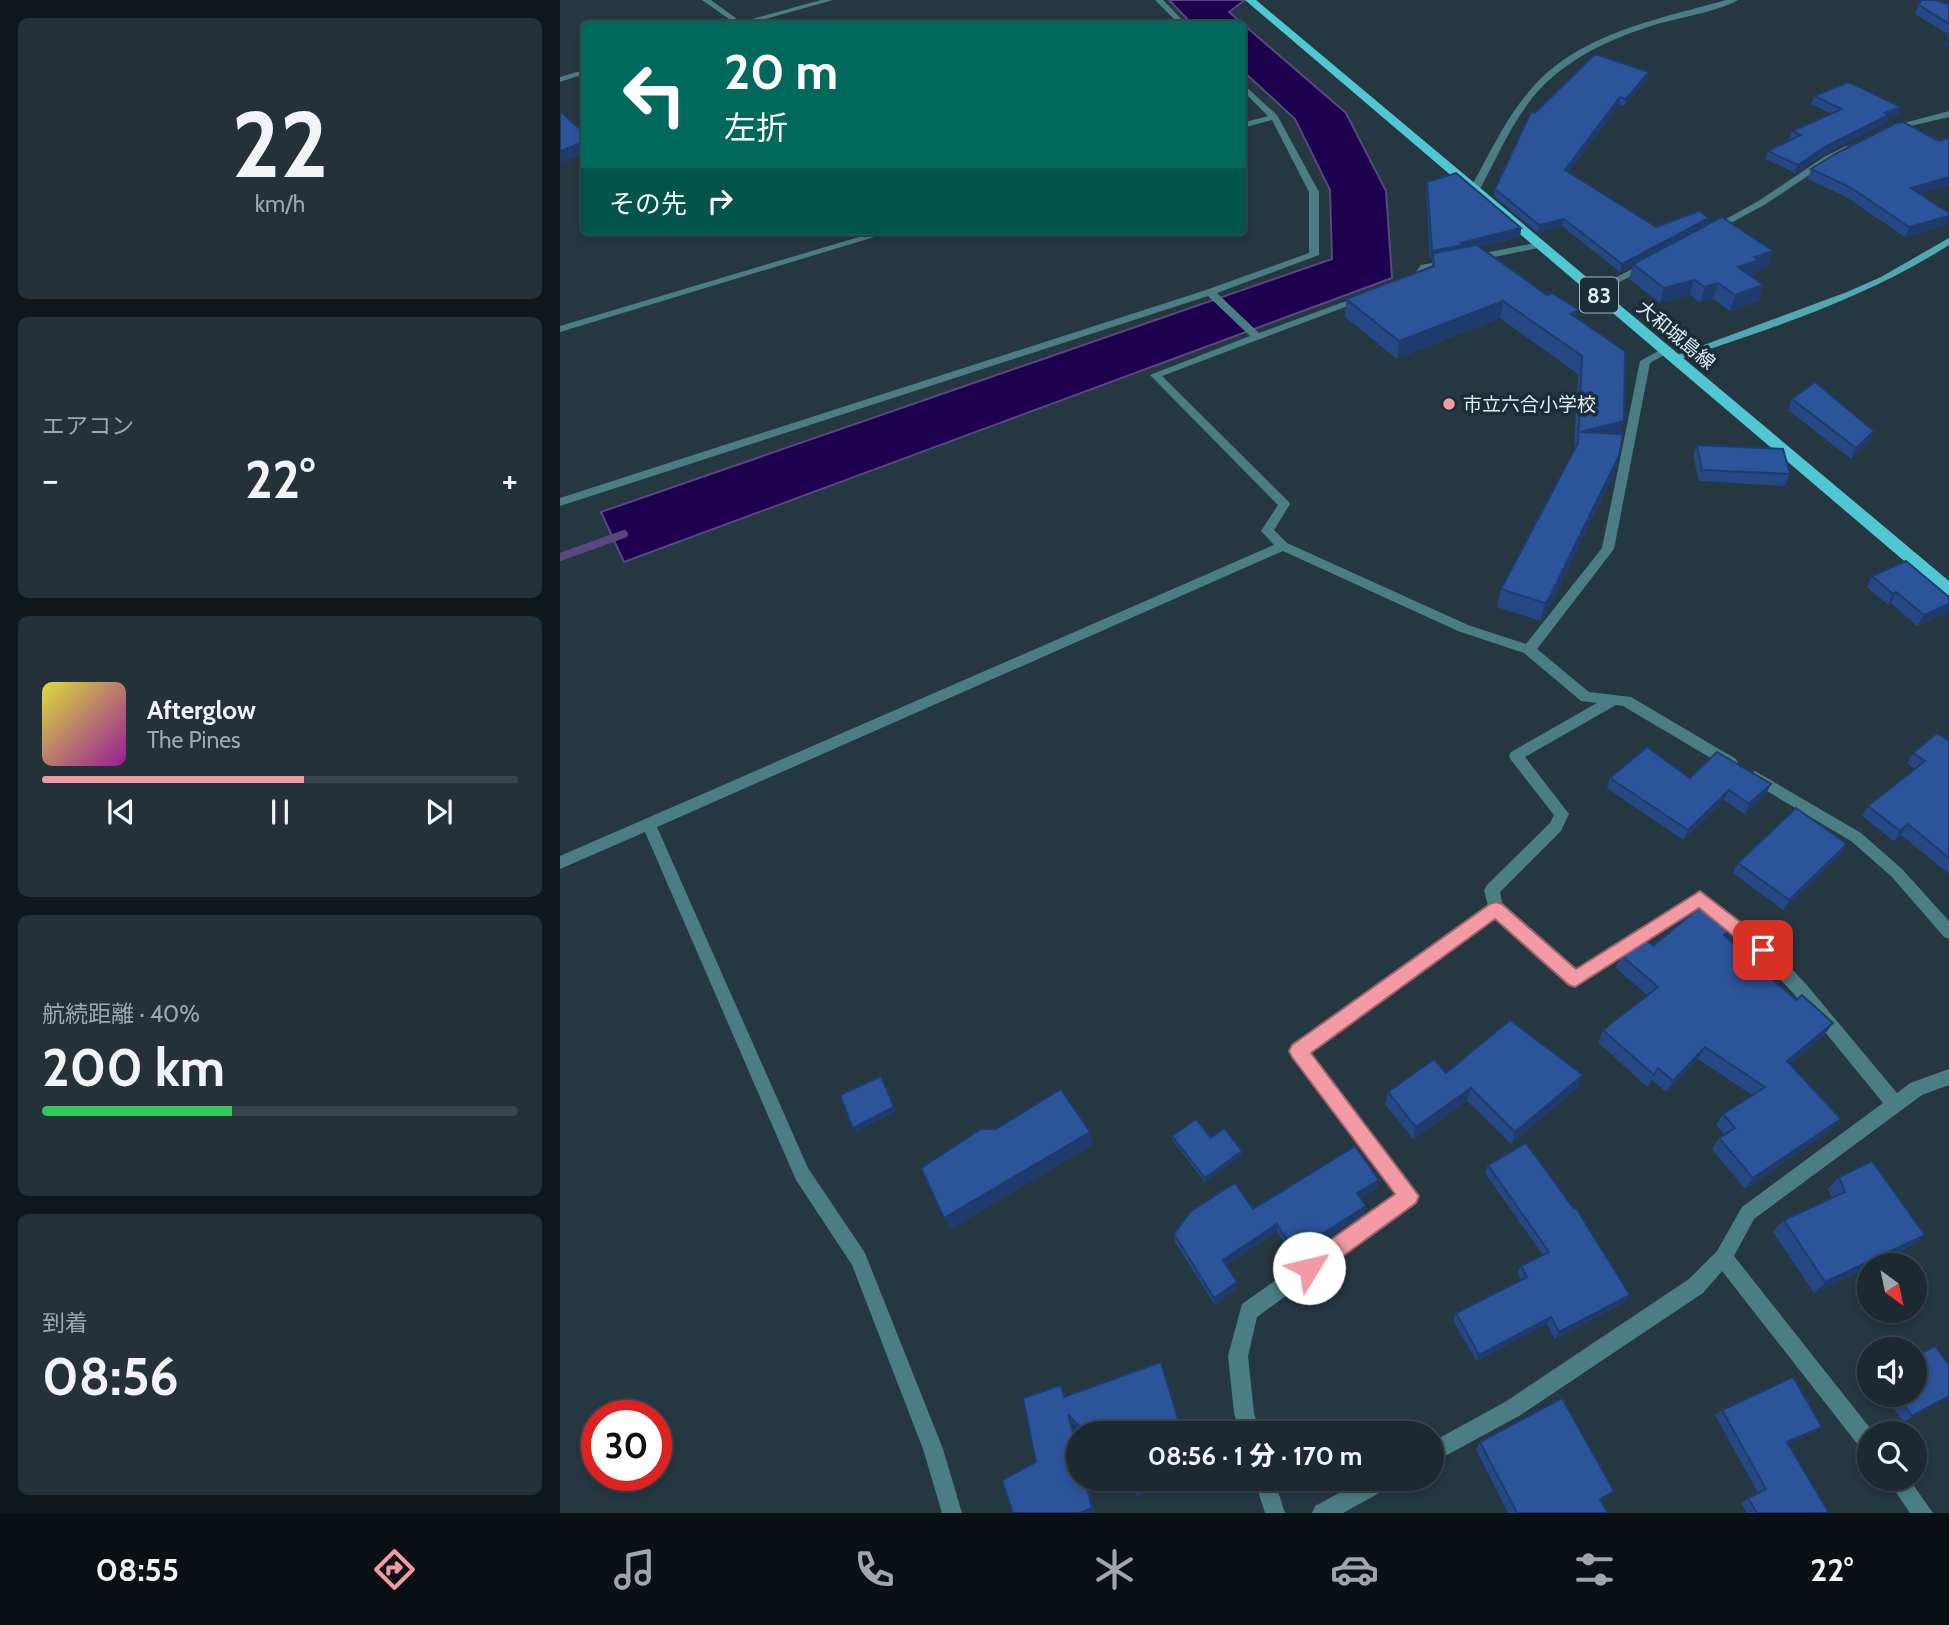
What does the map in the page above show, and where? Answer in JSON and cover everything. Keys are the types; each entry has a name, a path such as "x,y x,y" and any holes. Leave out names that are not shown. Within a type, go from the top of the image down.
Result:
{"main road":[{"name":"大和城島線","path":"1250,0 1949,590"}],"street":[{"path":"706,0 737,21"},
{"path":"752,21 829,0"},
{"path":"1160,0 1180,21"},
{"path":"1475,189 1521,108 1547,77 1611,36 1734,0"},
{"path":"560,80 581,73"},
{"path":"560,502 1210,292 1314,255 1314,192 1274,117 1246,89"},
{"path":"1877,134 1889,128 1949,114"},
{"path":"1246,125 1274,117"},
{"path":"1705,233 1763,202 1827,159 1852,146"},
{"path":"560,328 875,235"},
{"path":"1529,650 1608,549 1645,361 1843,298 1893,276 1949,241"},
{"path":"1404,283 1416,279 1424,267 1540,246"},
{"path":"1594,291 1659,258"},
{"path":"1210,292 1257,337"},
{"path":"1380,292 1155,375 1284,504 1267,531 1283,546 1463,628 1529,650 1586,697 1626,701 1856,837 1897,873 1949,932"},
{"path":"560,863 1283,546"},
{"path":"1614,700 1516,756 1562,814 1556,827 1492,890 1496,909 1575,979 1700,899 1763,950 1800,989 1895,1104"},
{"path":"649,824 802,1174 859,1259 933,1449 952,1513"},
{"path":"1246,1421 1238,1356 1250,1311 1409,1196 1298,1051 1496,909"},
{"path":"1444,1446 1512,1409 1696,1286 1723,1256 1748,1213 1916,1089 1949,1077"},
{"path":"1723,1256 1857,1428"},
{"path":"1268,1491 1275,1513"},
{"path":"1322,1513 1363,1491"},
{"path":"1906,1491 1923,1513"}],"shaded area":[{"path":"1169,0 1245,0 1229,12 1239,21 1189,21"},
{"path":"1246,27 1346,113 1386,191 1392,278 624,562 601,512 1332,259 1330,190 1295,119 1246,74"}],"building":[{"path":"1921,0 1949,3 1949,24 1919,5"},
{"path":"1595,54 1649,72 1626,99 1620,97 1565,170 1656,227 1699,211 1709,218 1622,264 1564,219 1539,225 1495,189 1531,112 1535,113"},
{"path":"1849,82 1901,107 1826,146 1798,165 1768,151 1801,135 1792,131 1842,109 1814,96"},
{"path":"560,111 581,130 581,143 560,151"},
{"path":"1903,122 1939,141 1949,138 1949,177 1911,188 1949,213 1949,216 1909,227 1850,187 1811,169 1835,154"},
{"path":"1456,173 1521,228 1461,243 1464,245 1432,251 1427,182"},
{"path":"1722,217 1773,251 1755,257 1759,260 1738,267 1763,285 1735,295 1718,283 1705,287 1694,280 1664,288 1633,264"},
{"path":"1477,245 1547,295 1552,293 1579,310 1571,314 1625,351 1624,421 1580,432 1623,434 1619,456 1545,603 1501,589 1578,443 1582,356 1503,301 1399,341 1346,299 1434,266 1433,253"},
{"path":"1815,382 1874,431 1856,448 1792,399"},
{"path":"1697,445 1783,449 1790,474 1702,470"},
{"path":"1906,561 1949,597 1949,604 1924,615 1872,576"},
{"path":"1937,733 1949,741 1949,858 1908,824 1900,831 1868,806 1925,761 1913,753"},
{"path":"1647,747 1690,778 1717,752 1771,784 1749,804 1729,790 1688,830 1610,778"},
{"path":"1796,808 1847,844 1789,900 1738,863"},
{"path":"1708,900 1738,924 1724,935 1796,1000 1802,995 1833,1023 1787,1061 1841,1119 1753,1178 1719,1138 1735,1128 1723,1114 1765,1087 1705,1047 1673,1081 1658,1068 1654,1075 1603,1030 1658,987 1621,955 1643,937 1653,946"},
{"path":"1510,1020 1583,1075 1515,1132 1471,1088 1416,1127 1388,1092 1434,1059 1446,1073"},
{"path":"881,1076 894,1107 853,1128 840,1095"},
{"path":"1061,1089 1090,1132 944,1218 921,1168 981,1129 996,1129"},
{"path":"1196,1119 1211,1138 1224,1128 1242,1151 1205,1178 1172,1136"},
{"path":"1526,1143 1574,1209 1576,1208 1630,1295 1559,1332 1551,1317 1479,1355 1456,1313 1527,1277 1521,1266 1549,1252 1488,1165"},
{"path":"1355,1146 1379,1180 1357,1193 1366,1206 1294,1252 1277,1224 1223,1260 1237,1282 1214,1298 1174,1234 1191,1211 1235,1183 1253,1209"},
{"path":"1872,1161 1925,1235 1887,1253 1857,1253 1857,1267 1825,1282 1784,1220 1845,1192 1839,1177"},
{"path":"1935,1346 1949,1365 1949,1396 1912,1416 1906,1407 1927,1407 1927,1350"},
{"path":"1161,1362 1178,1421 1074,1421 1068,1414 1066,1491 1088,1491 1092,1508 1080,1513 1013,1513 1002,1480 1036,1462 1023,1398 1061,1385 1064,1397"},
{"path":"1793,1377 1822,1427 1787,1442 1829,1513 1757,1513 1748,1498 1766,1489 1722,1410"},
{"path":"1562,1398 1614,1491 1600,1499 1608,1513 1517,1513 1480,1442"}],"waterway":[{"path":"560,557 624,534"}],"place":[{"name":"市立六合小学校","path":"1449,404"}],"route":[{"path":"1309,1268 1409,1196 1298,1051 1496,909 1575,979 1700,899 1763,950"}]}
